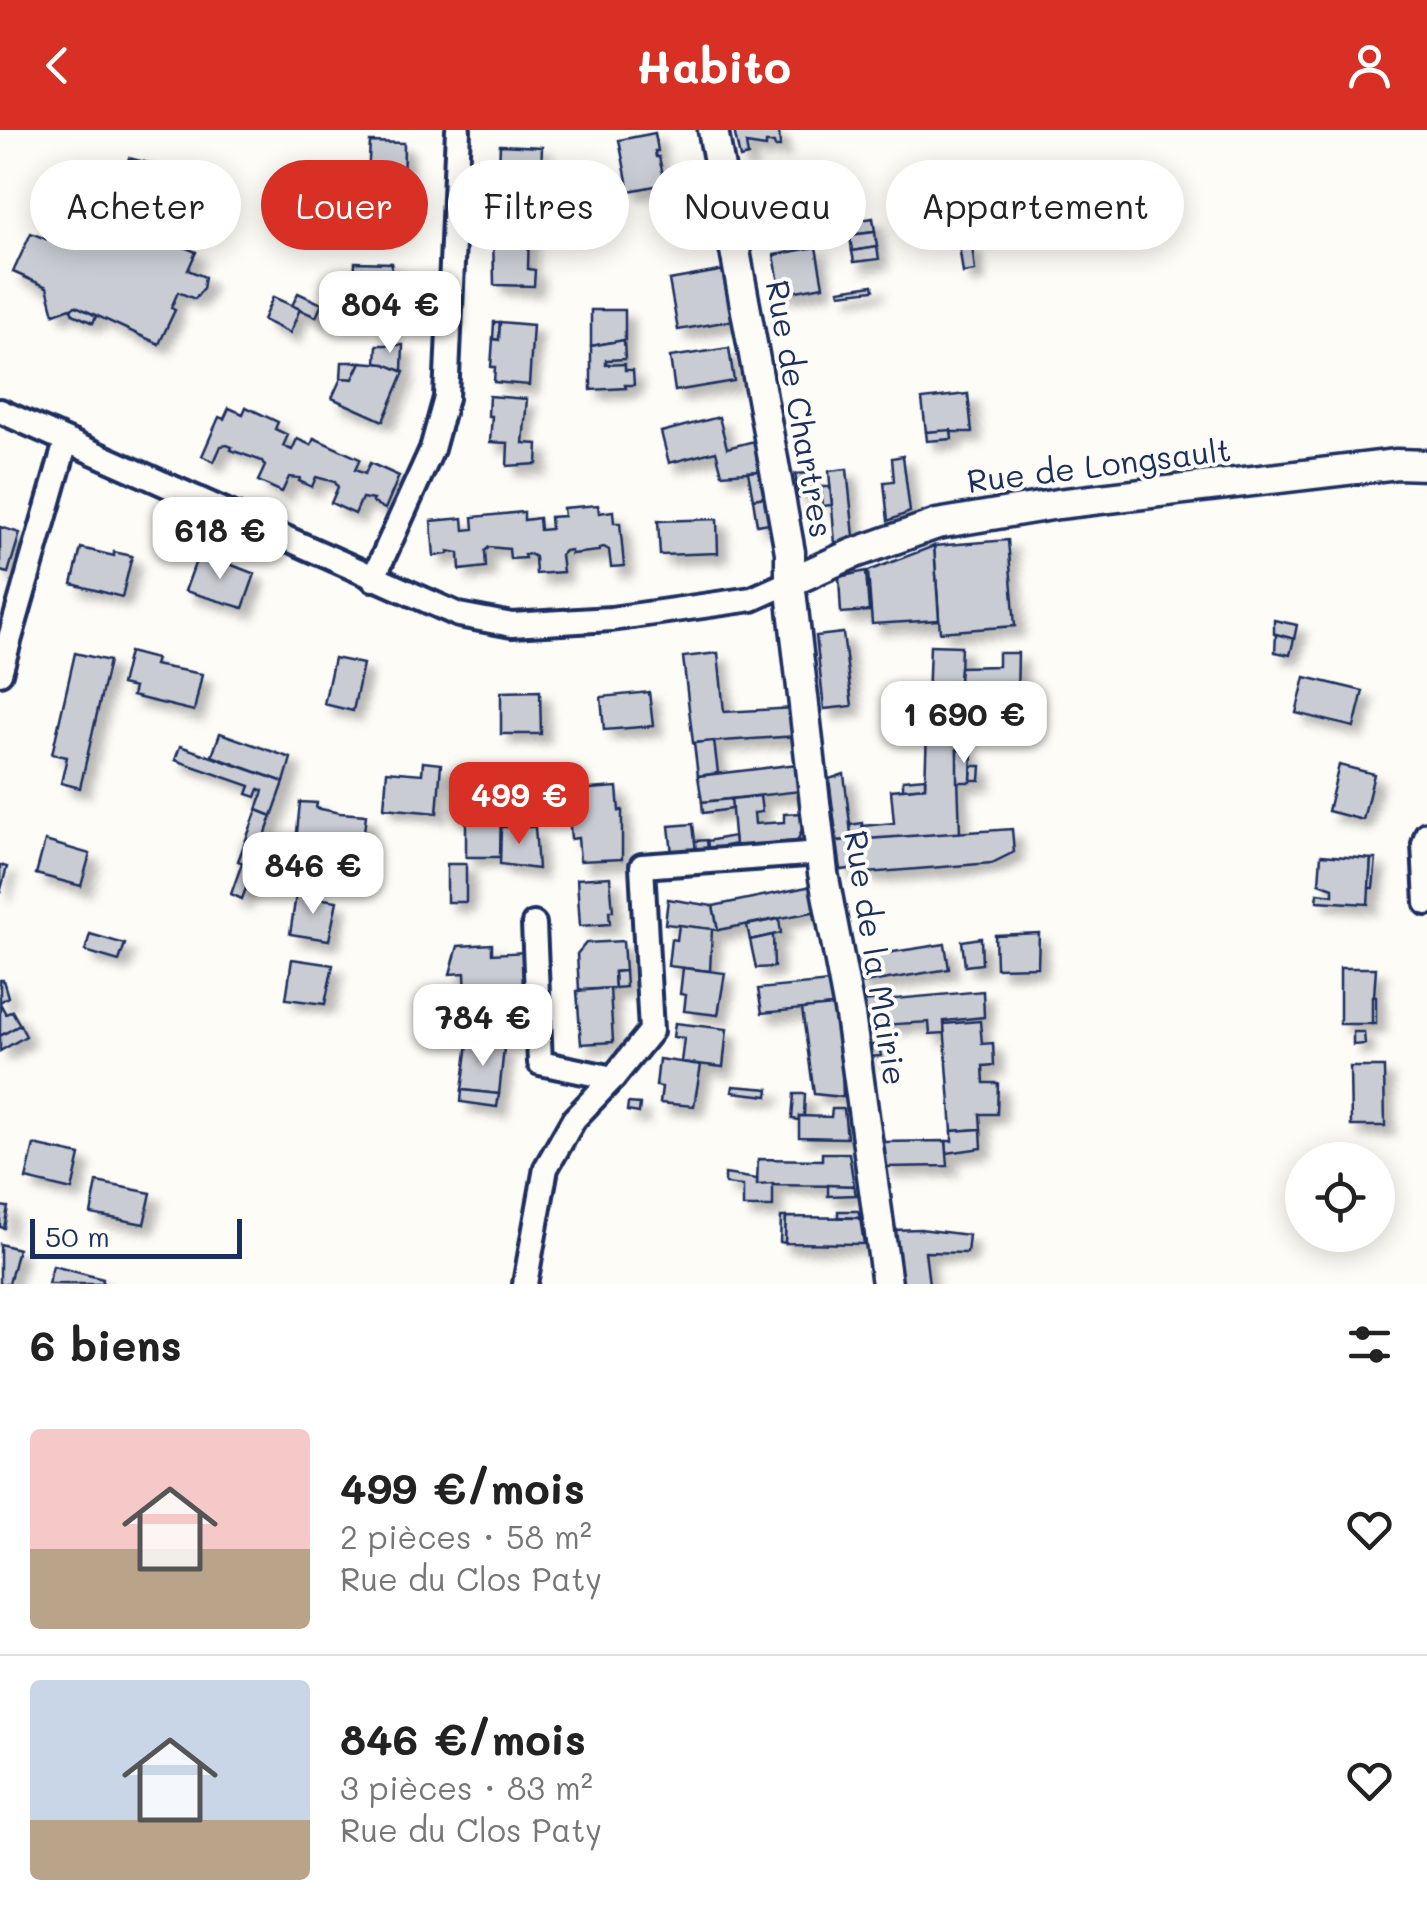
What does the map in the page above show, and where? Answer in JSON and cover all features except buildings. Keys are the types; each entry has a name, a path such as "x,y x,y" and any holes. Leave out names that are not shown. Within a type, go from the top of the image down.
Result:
{"street":[{"path":"372,579 432,449 446,398 458,130"},
{"name":"Rue de Chartres","path":"712,130 790,552 790,582"},
{"path":"0,411 459,615 512,624 612,619 752,599 790,582"},
{"path":"0,674 66,442"},
{"name":"Rue de Longsault","path":"790,582 852,554 937,524 1114,498 1397,464 1427,464"},
{"name":"Rue de la Mairie","path":"790,582 822,853 850,1015 887,1284"},
{"path":"1427,834 1427,902"},
{"path":"525,1284 546,1168 574,1119 651,1031 642,866 822,853"},
{"path":"534,924 540,1063 613,1078"}]}
